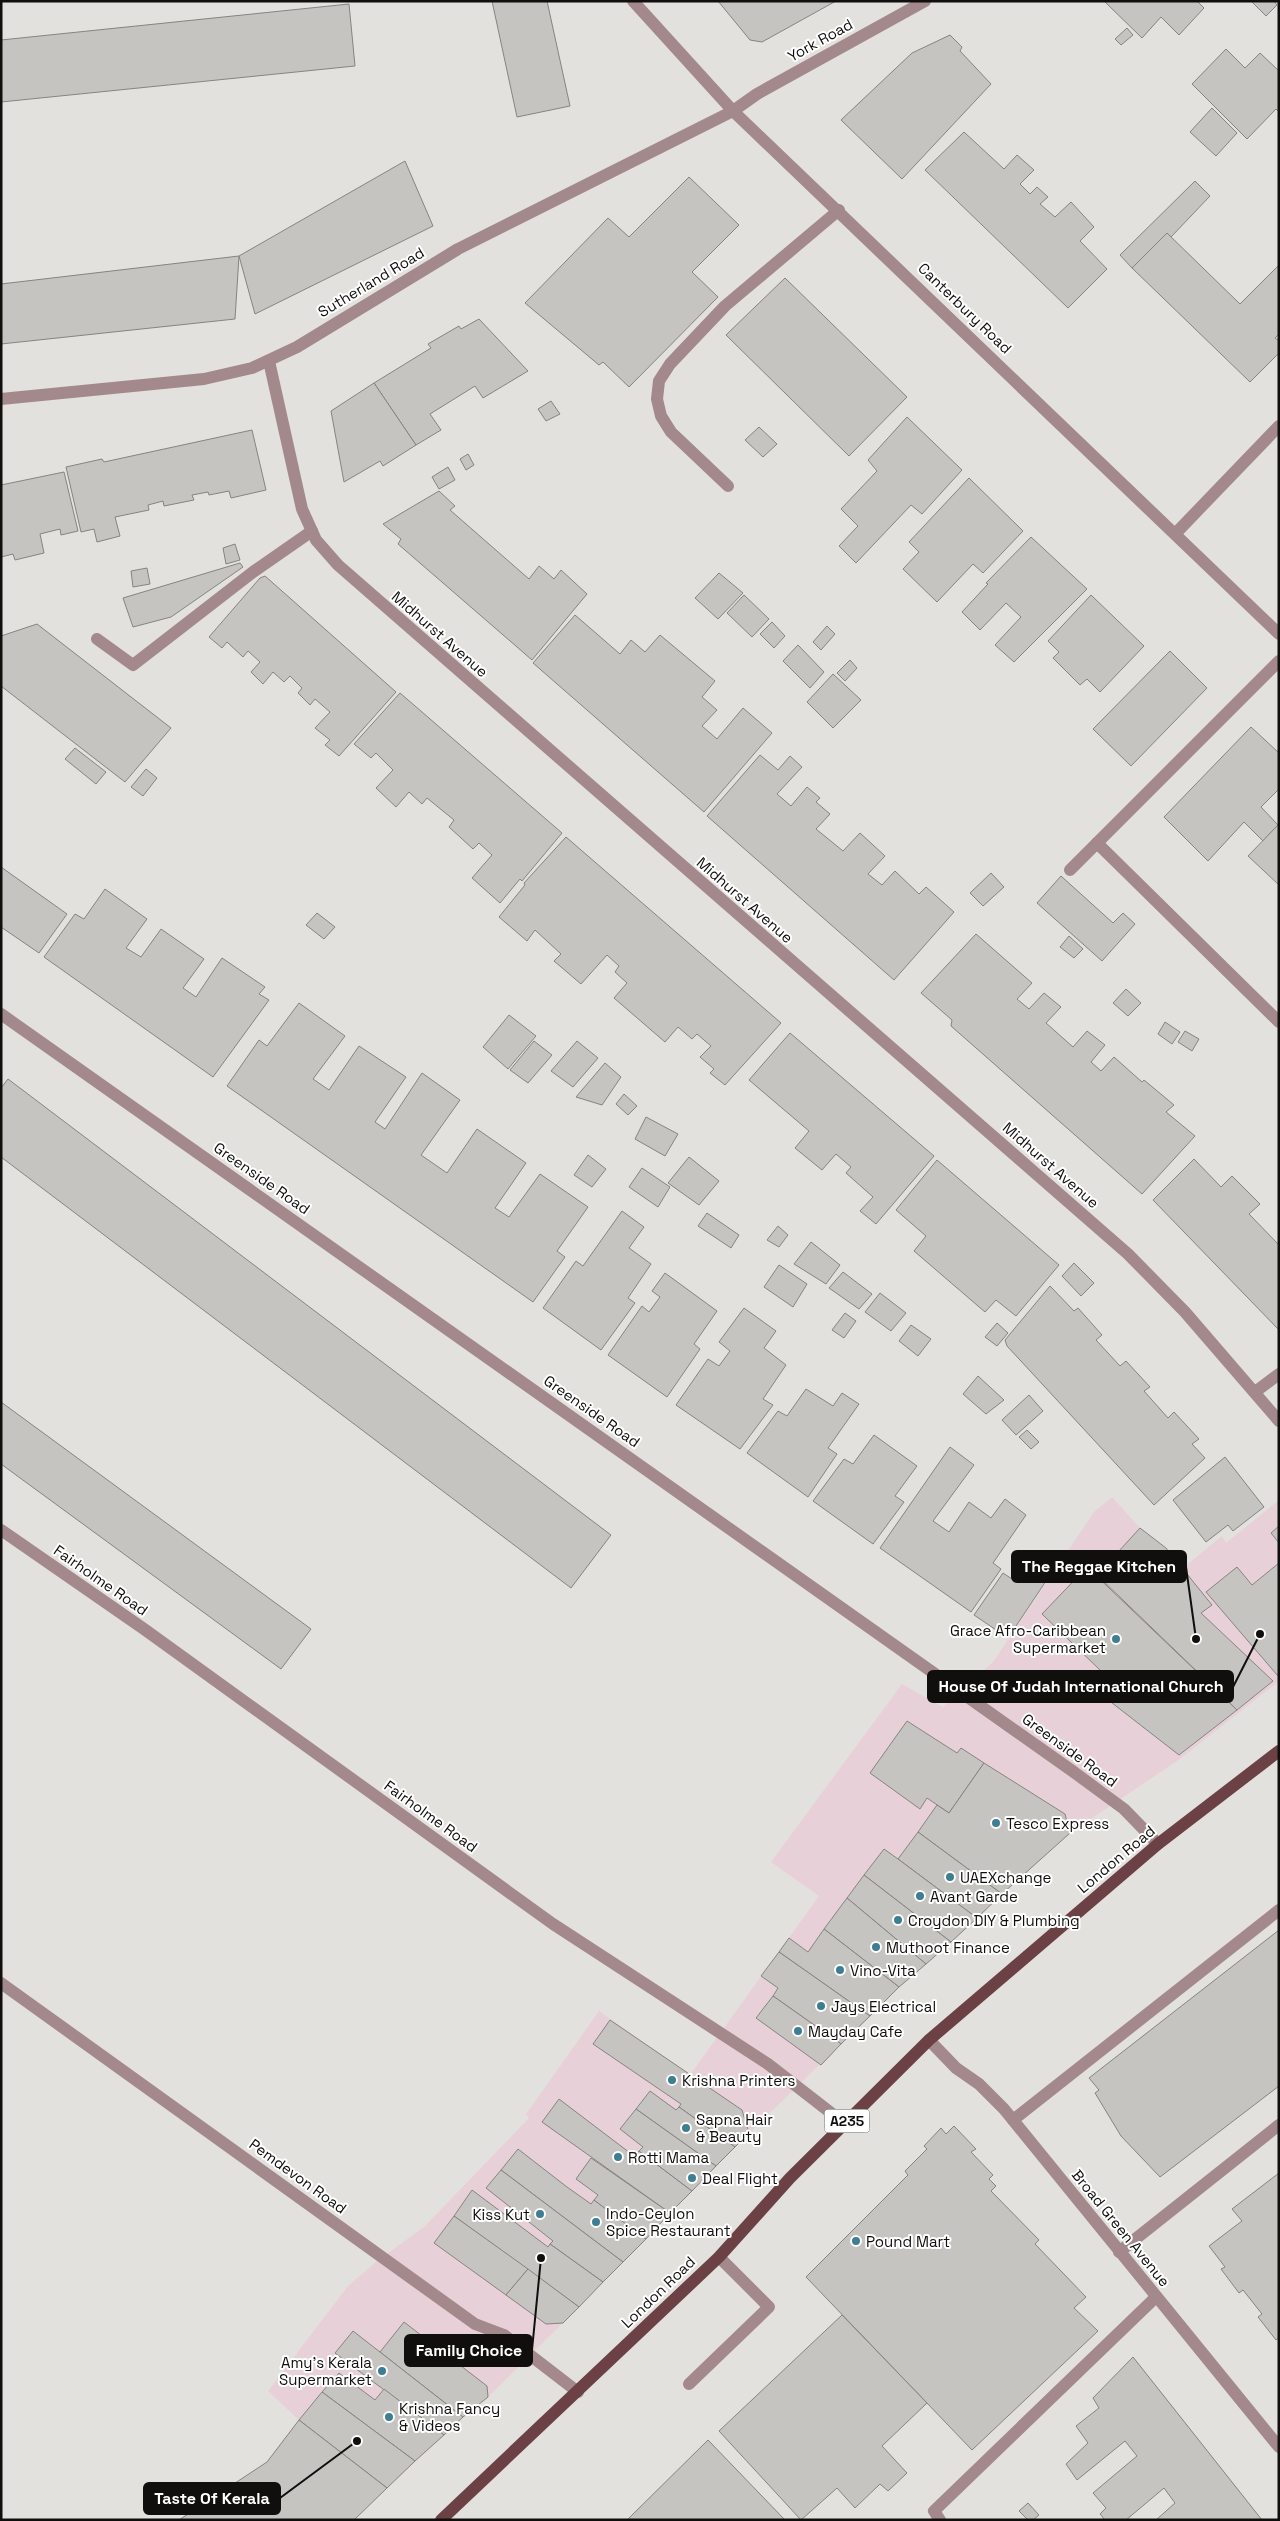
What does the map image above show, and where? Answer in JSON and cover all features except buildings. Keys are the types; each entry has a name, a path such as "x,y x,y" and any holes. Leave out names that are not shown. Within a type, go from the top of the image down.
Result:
{"main road":[{"name":"London Road","path":"441,2520 719,2257 790,2178 929,2040 1158,1844 1279,1751"}],"street":[{"name":"Canterbury Road","path":"633,1 733,111 1176,533 1279,634"},
{"name":"York Road","path":"733,111 757,94 925,1"},
{"name":"Sutherland Road","path":"1,399 204,379 252,368 297,347 458,249 733,111"},
{"path":"728,486 671,432 661,416 657,399 660,381 670,364 725,306 838,210"},
{"name":"Midhurst Avenue","path":"269,361 302,509 316,540 338,565 1128,1254 1185,1312 1279,1421"},
{"path":"1176,533 1279,426"},
{"path":"97,638 133,665 253,572 312,531"},
{"path":"1070,870 1279,660"},
{"path":"1097,843 1279,1022"},
{"name":"Greenside Road","path":"1,1014 1063,1764 1124,1809 1158,1844"},
{"path":"1255,1392 1279,1374"},
{"name":"Fairholme Road","path":"1,1530 144,1629 553,1924 768,2064 844,2123"},
{"path":"1013,2120 1279,1910"},
{"name":"Pemdevon Road","path":"1,1982 475,2324 504,2335 578,2392"},
{"name":"Broad Green Avenue","path":"929,2040 956,2068 979,2084 1013,2120 1279,2447"},
{"path":"1119,2252 1279,2125"},
{"path":"689,2384 769,2307 719,2257"},
{"path":"940,2520 934,2510 1156,2297"}],"shaded area":[{"path":"1112,1497 1140,1528 1166,1548 1184,1567 1222,1536 1226,1543 1279,1500 1279,1681 1180,1759 1070,1833 899,1987 735,2147 488,2397 463,2417 387,2488 299,2420 268,2391 348,2286 377,2261 424,2227 529,2118 526,2114 599,2011 690,2075 819,1896 771,1862 902,1684 943,1707 993,1662 1094,1512"}],"place":[{"name":"House Of Judah International Church","path":"1260,1634"},
{"name":"Grace Afro-Caribbean Supermarket","path":"1116,1639"},
{"name":"The Reggae Kitchen","path":"1196,1639"},
{"name":"Tesco Express","path":"996,1823"},
{"name":"UAEXchange","path":"950,1877"},
{"name":"Avant Garde","path":"920,1896"},
{"name":"Croydon DIY & Plumbing","path":"898,1920"},
{"name":"Muthoot Finance","path":"876,1947"},
{"name":"Vino-Vita","path":"840,1970"},
{"name":"Jays Electrical","path":"821,2006"},
{"name":"Mayday Cafe","path":"798,2031"},
{"name":"Krishna Printers","path":"672,2080"},
{"name":"Sapna Hair & Beauty","path":"686,2128"},
{"name":"Rotti Mama","path":"618,2157"},
{"name":"Deal Flight","path":"692,2178"},
{"name":"Kiss Kut","path":"540,2214"},
{"name":"Indo-Ceylon Spice Restaurant","path":"596,2222"},
{"name":"Pound Mart","path":"856,2241"},
{"name":"Family Choice","path":"541,2258"},
{"name":"Amy's Kerala Supermarket","path":"382,2371"},
{"name":"Krishna Fancy & Videos","path":"389,2417"},
{"name":"Taste Of Kerala","path":"357,2441"}]}
